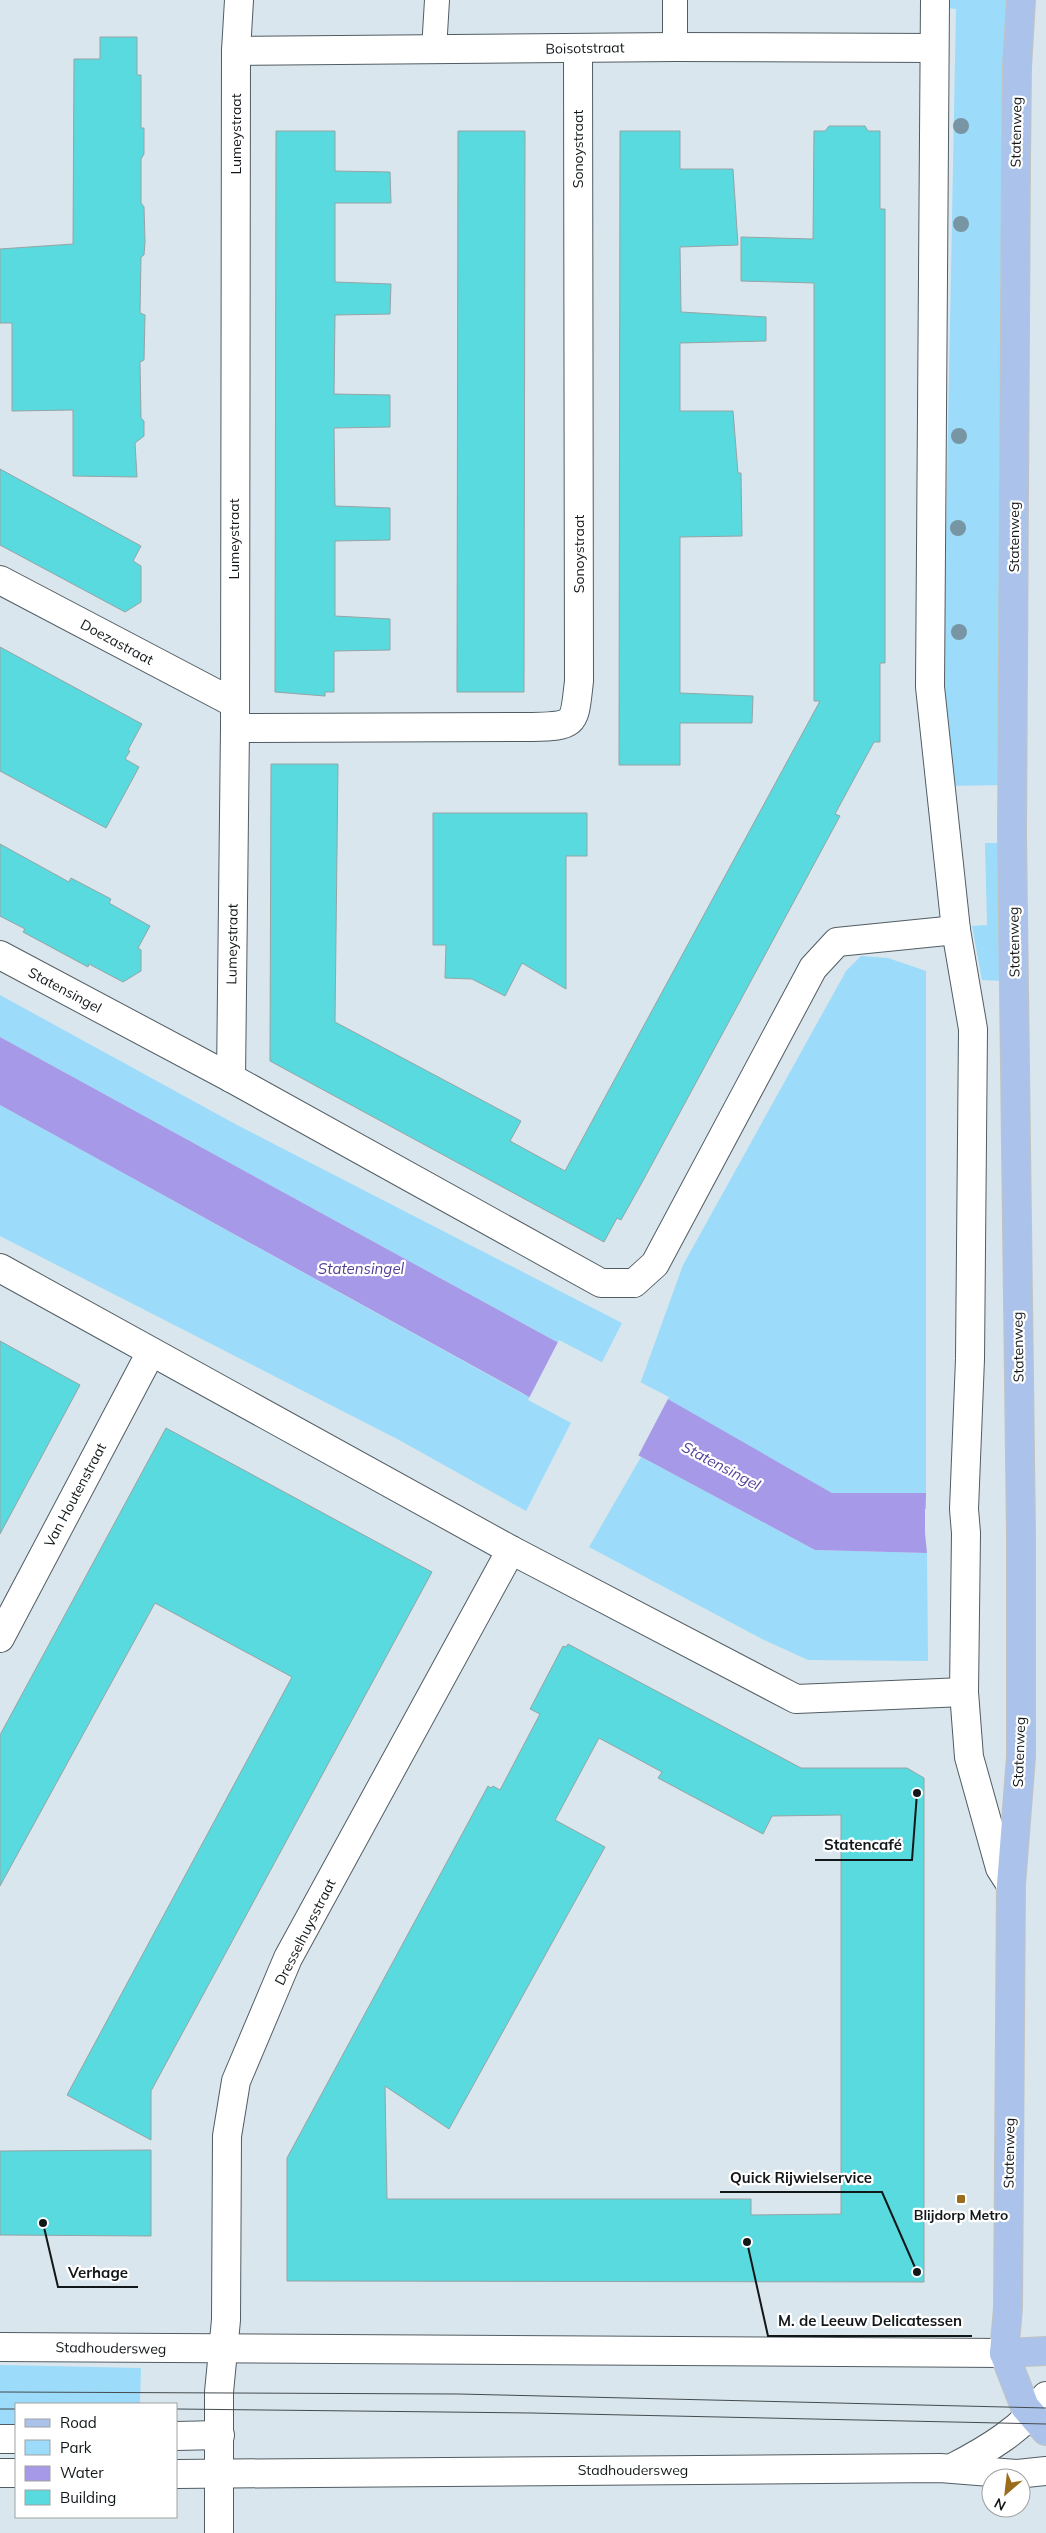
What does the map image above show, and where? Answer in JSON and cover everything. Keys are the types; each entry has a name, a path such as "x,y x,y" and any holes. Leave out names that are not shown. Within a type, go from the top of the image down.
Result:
{"main road":[{"name":"Statenweg","path":"1022,0 1017,67 1012,824 1021,1758 1011,1885 1008,2308 1004,2353 1025,2406 1041,2414"},
{"name":"Stadhoudersweg","path":"1004,2353 1046,2351"}],"street":[{"name":"Lumeystraat","path":"230,1078 234,716 236,51 239,0"},
{"path":"935,0 930,687 956,930 973,1029 964,1692 969,1757 1000,1868 1011,1885"},
{"name":"Boisotstraat","path":"236,51 675,47 934,48"},
{"name":"Sonoystraat","path":"234,716 562,727 570,721 576,710 579,681 578,49"},
{"name":"Doezastraat","path":"0,580 234,716"},
{"name":"Statensingel","path":"0,955 230,1078 601,1283 634,1283 655,1264 813,968 838,942 956,930"},
{"path":"0,1268 511,1550 796,1699 964,1692"},
{"name":"Van Houtenstraat","path":"0,1638 151,1352"},
{"name":"Dresselhuysstraat","path":"222,2350 226,2320 228,2136 236,2081 288,1958 511,1550"},
{"name":"Stadhoudersweg","path":"0,2347 222,2350 1004,2353"},
{"path":"219,2533 222,2350"},
{"name":"Statenweg","path":"952,2468 987,2450 1041,2414"},
{"path":"178,2436 220,2435"},
{"path":"0,2439 15,2439"},
{"name":"Stadhoudersweg","path":"178,2474 952,2468 1016,2474 1046,2471"},
{"path":"0,2473 15,2473"}],"lane":[{"path":"434,50 436,0"},
{"path":"675,0 675,47"}],"green space":[{"path":"941,0 1008,0 1005,785 947,786 943,691 956,9 940,7"},
{"path":"985,843 1003,843 1003,981 982,980 972,926 987,925"},
{"path":"861,956 888,958 926,971 926,1493 832,1493 640,1384 683,1265 846,971"},
{"path":"0,995 237,1125 622,1323 526,1511 401,1441 0,1236 0,1105 523,1394 555,1341 0,1037"},
{"path":"641,1457 815,1550 927,1553 928,1661 808,1660 762,1639 589,1547"},
{"path":"0,2365 141,2368 140,2403 15,2403 15,2432 0,2432"}],"water":[{"path":"0,1037 555,1341 666,1398 832,1493 926,1493 925,1533 927,1553 815,1550 524,1394 0,1105"}],"pier":[{"path":"559,1340 669,1397 637,1458 528,1400"},
{"path":"925,1509 1046,1509 1046,1533 925,1533"}],"building":[{"path":"100,37 137,37 137,75 141,75 141,128 144,128 144,154 141,159 141,203 144,207 145,242 144,255 141,257 140,313 145,315 144,360 140,362 141,418 144,421 144,436 135,443 137,477 73,476 73,410 12,411 12,323 0,323 0,249 73,244 74,59 100,59"},
{"path":"829,126 865,126 868,131 880,131 880,209 885,209 885,663 880,663 880,742 874,742 835,814 840,816 645,1177 621,1220 617,1218 604,1242 270,1061 271,764 338,764 335,1022 521,1121 510,1141 565,1171 820,701 814,701 814,283 741,281 741,237 813,239 814,131 825,131"},
{"path":"276,131 335,131 335,171 390,172 391,203 335,203 335,282 391,284 390,314 335,315 334,394 390,395 390,427 334,428 335,506 390,508 390,540 335,541 335,616 390,619 390,650 334,651 334,692 325,692 325,696 275,692"},
{"path":"458,131 525,131 524,692 457,692"},
{"path":"620,131 680,131 680,169 733,169 738,245 680,247 681,312 766,317 766,341 680,343 680,411 733,411 738,473 741,473 742,536 680,537 680,693 753,696 752,723 680,723 680,765 619,765"},
{"path":"0,469 141,546 133,561 141,566 141,602 125,612 0,545"},
{"path":"0,647 142,724 125,759 139,767 106,828 0,771"},
{"path":"433,813 587,813 587,856 566,856 566,989 522,963 505,996 472,979 445,978 446,945 433,945"},
{"path":"0,844 69,882 71,878 111,899 109,903 150,926 138,948 141,950 141,971 123,982 89,964 88,967 23,932 25,929 0,916"},
{"path":"0,1341 80,1385 0,1534"},
{"path":"166,1428 432,1572 151,2091 151,2140 67,2095 292,1677 155,1603 0,1886 0,1735"},
{"path":"568,1644 801,1768 907,1768 924,1778 924,2282 287,2281 287,2158 488,1786 491,1788 493,1786 500,1790 540,1714 530,1709 563,1646 566,1647","holes":["599,1738 662,1772 658,1778 763,1834 772,1816 841,1815 841,2214 751,2215 751,2199 387,2199 385,2086 449,2129 605,1847 555,1820"]},
{"path":"151,2150 151,2236 0,2235 0,2151"}],"tram line":[{"path":"0,2392 459,2394 1046,2408"},
{"path":"0,2409 15,2409"},
{"path":"178,2409 532,2413 1046,2424"}],"place":[{"name":"Statencafé","path":"917,1793"},
{"name":"Blijdorp Metro","path":"961,2199"},
{"name":"Verhage","path":"43,2223"},
{"name":"M. de Leeuw Delicatessen","path":"747,2242"},
{"name":"Quick Rijwielservice","path":"917,2272"}]}
